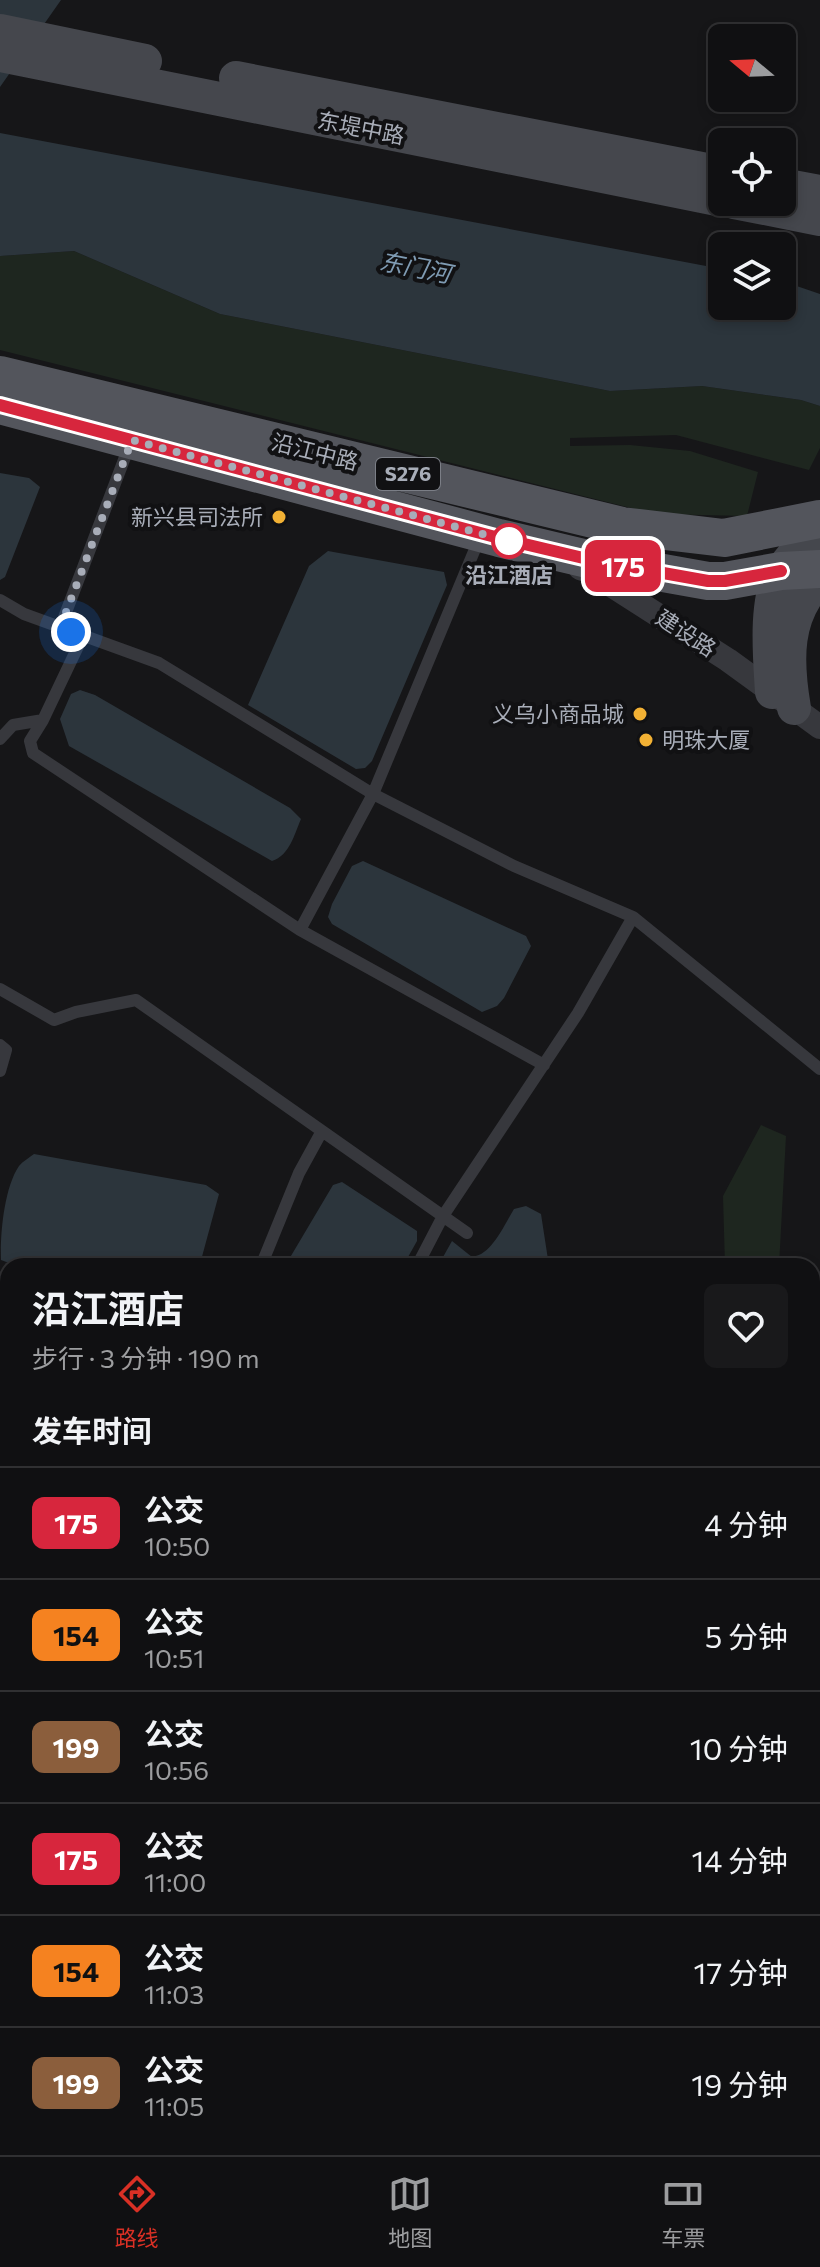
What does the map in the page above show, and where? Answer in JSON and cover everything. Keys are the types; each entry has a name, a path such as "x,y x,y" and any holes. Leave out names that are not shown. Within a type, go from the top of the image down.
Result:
{"main road":[{"name":"东堤中路","path":"0,31 73,59 708,197"},
{"name":"东堤中路","path":"0,55 73,59 708,171"},
{"path":"796,188 820,192"},
{"path":"796,214 820,219"},
{"name":"沿江中路","path":"0,375 622,526 724,538 820,519"},
{"name":"沿江中路","path":"0,405 490,536 596,561 708,581 781,571"},
{"path":"795,709 769,646 770,608 781,571 820,526"},
{"name":"S276","path":"781,571 820,569"},
{"path":"795,709 788,661 790,635 805,594 820,579"}],"street":[{"name":"建设路","path":"490,536 589,571 728,660 795,709"}],"lane":[{"path":"60,628 132,440"},
{"path":"300,930 373,794 490,536"},
{"path":"0,600 24,614 159,663 373,794 514,866 633,917 820,1069"},
{"path":"83,636 30,741 33,753 300,930 544,1065"},
{"path":"0,739 13,725 43,720"},
{"path":"421,1258 443,1216 578,1013 633,917"},
{"path":"0,989 54,1020 76,1012 136,1000 467,1233"},
{"path":"0,1045 6,1050 0,1071"},
{"path":"264,1258 299,1173 322,1131"}],"shaded area":[{"path":"74,251 220,314 610,391 702,386 801,400 820,406 820,448 809,470 676,435 570,438 570,446 630,445 690,451 758,472 747,516 655,514 0,350 0,256"},
{"path":"761,1125 786,1136 779,1258 725,1258 723,1196"}],"water":[{"path":"0,0 61,0 0,87"},
{"name":"东门河","path":"0,133 708,266 708,320 796,320 796,286 820,294 820,406 801,400 702,386 610,391 220,314 74,251 0,256"},
{"path":"0,473 29,478 40,487 5,577 0,580"},
{"path":"328,551 444,572 447,585 372,761 365,768 356,769 248,705 309,566"},
{"path":"80,690 95,695 290,808 301,819 287,849 272,861 69,746 60,719 71,694"},
{"path":"363,861 526,936 531,946 497,1006 482,1012 332,924 328,917 332,904 352,866"},
{"path":"34,1154 206,1185 219,1194 202,1258 1,1258 6,1199 14,1175 24,1161"},
{"path":"342,1182 417,1231 417,1241 407,1258 290,1258 333,1185"},
{"path":"526,1206 541,1214 548,1258 442,1258 452,1241 472,1257 486,1251 514,1209"}],"bus line":[{"name":"175","path":"0,405 596,561 708,581 781,571"}],"place":[{"name":"新兴县司法所","path":"279,517"},
{"name":"沿江酒店","path":"509,541"},
{"name":"义乌小商品城","path":"640,714"},
{"name":"明珠大厦","path":"646,740"}],"route":[{"path":"71,632 60,628 132,440 509,541"}]}
